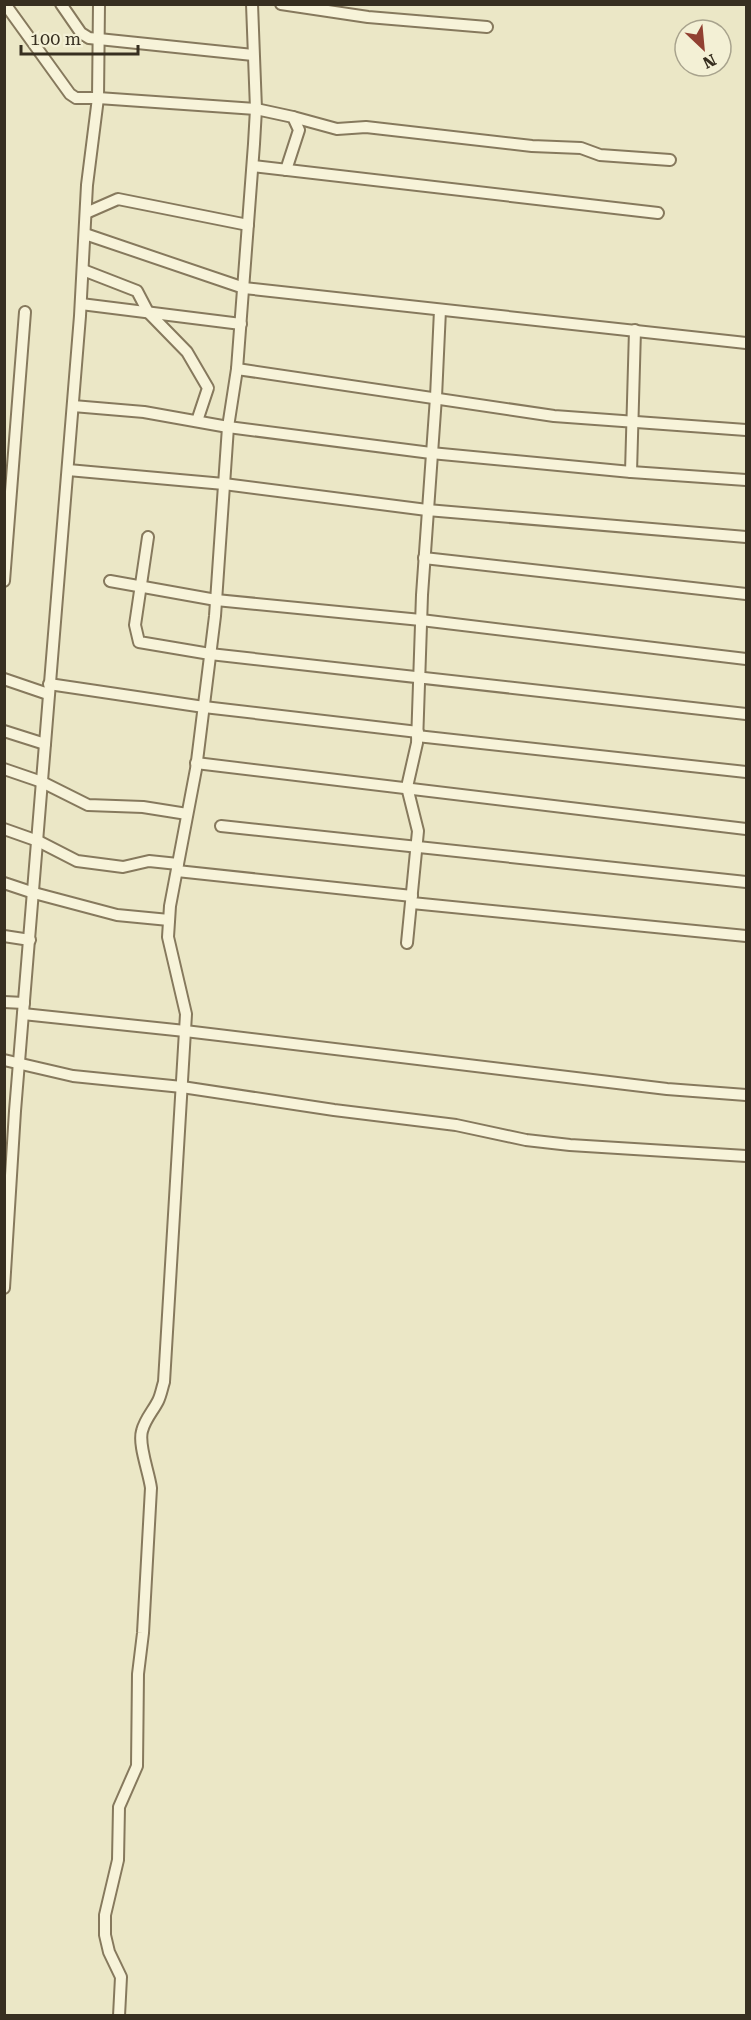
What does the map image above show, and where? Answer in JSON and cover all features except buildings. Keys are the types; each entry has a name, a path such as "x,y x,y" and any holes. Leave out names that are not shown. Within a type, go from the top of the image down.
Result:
{"street":[{"path":"4,4 76,99 98,98 256,109 337,129 366,127 532,146 581,148 600,155 670,160"},
{"path":"61,4 81,33 89,38 253,55"},
{"path":"4,1288 10,1124 20,1063 81,304 87,185 98,98 99,4"},
{"path":"119,2016 121,1977 109,1952 105,1935 105,1915 118,1860 119,1808 137,1766 138,1674 143,1633 152,1488 143,1454 141,1432 148,1415 159,1399 164,1382 186,1014 168,937 169,920 204,707 216,600 228,427 237,369 256,109 252,4"},
{"path":"281,4 368,17 487,27"},
{"path":"286,170 299,130 292,117"},
{"path":"253,166 658,213"},
{"path":"86,213 118,199 248,225"},
{"path":"85,234 244,288 747,343"},
{"path":"83,270 136,291 148,312 187,351 208,388 197,421"},
{"path":"81,304 241,324"},
{"path":"407,943 418,831 407,787 417,734 424,558 440,310"},
{"path":"4,581 25,312"},
{"path":"631,472 635,330"},
{"path":"237,369 554,416 747,430"},
{"path":"73,406 144,412 228,427 431,453 631,472 747,480"},
{"path":"68,470 224,484 427,510 747,537"},
{"path":"148,537 135,625 139,642 210,654 747,714"},
{"path":"424,558 747,594"},
{"path":"110,581 216,600 421,620 747,659"},
{"path":"4,679 49,689 747,772"},
{"path":"4,731 45,744"},
{"path":"196,763 747,829"},
{"path":"4,769 42,782 88,805 143,807 188,814"},
{"path":"221,826 747,882"},
{"path":"4,830 38,841 76,861 123,867 149,861 178,868 412,900 747,936"},
{"path":"4,883 117,915 169,920"},
{"path":"4,936 30,940"},
{"path":"4,1002 24,1009 185,1031 667,1089 747,1095"},
{"path":"4,1060 73,1076 182,1087 334,1110 456,1125 526,1140 570,1145 747,1156"}]}
